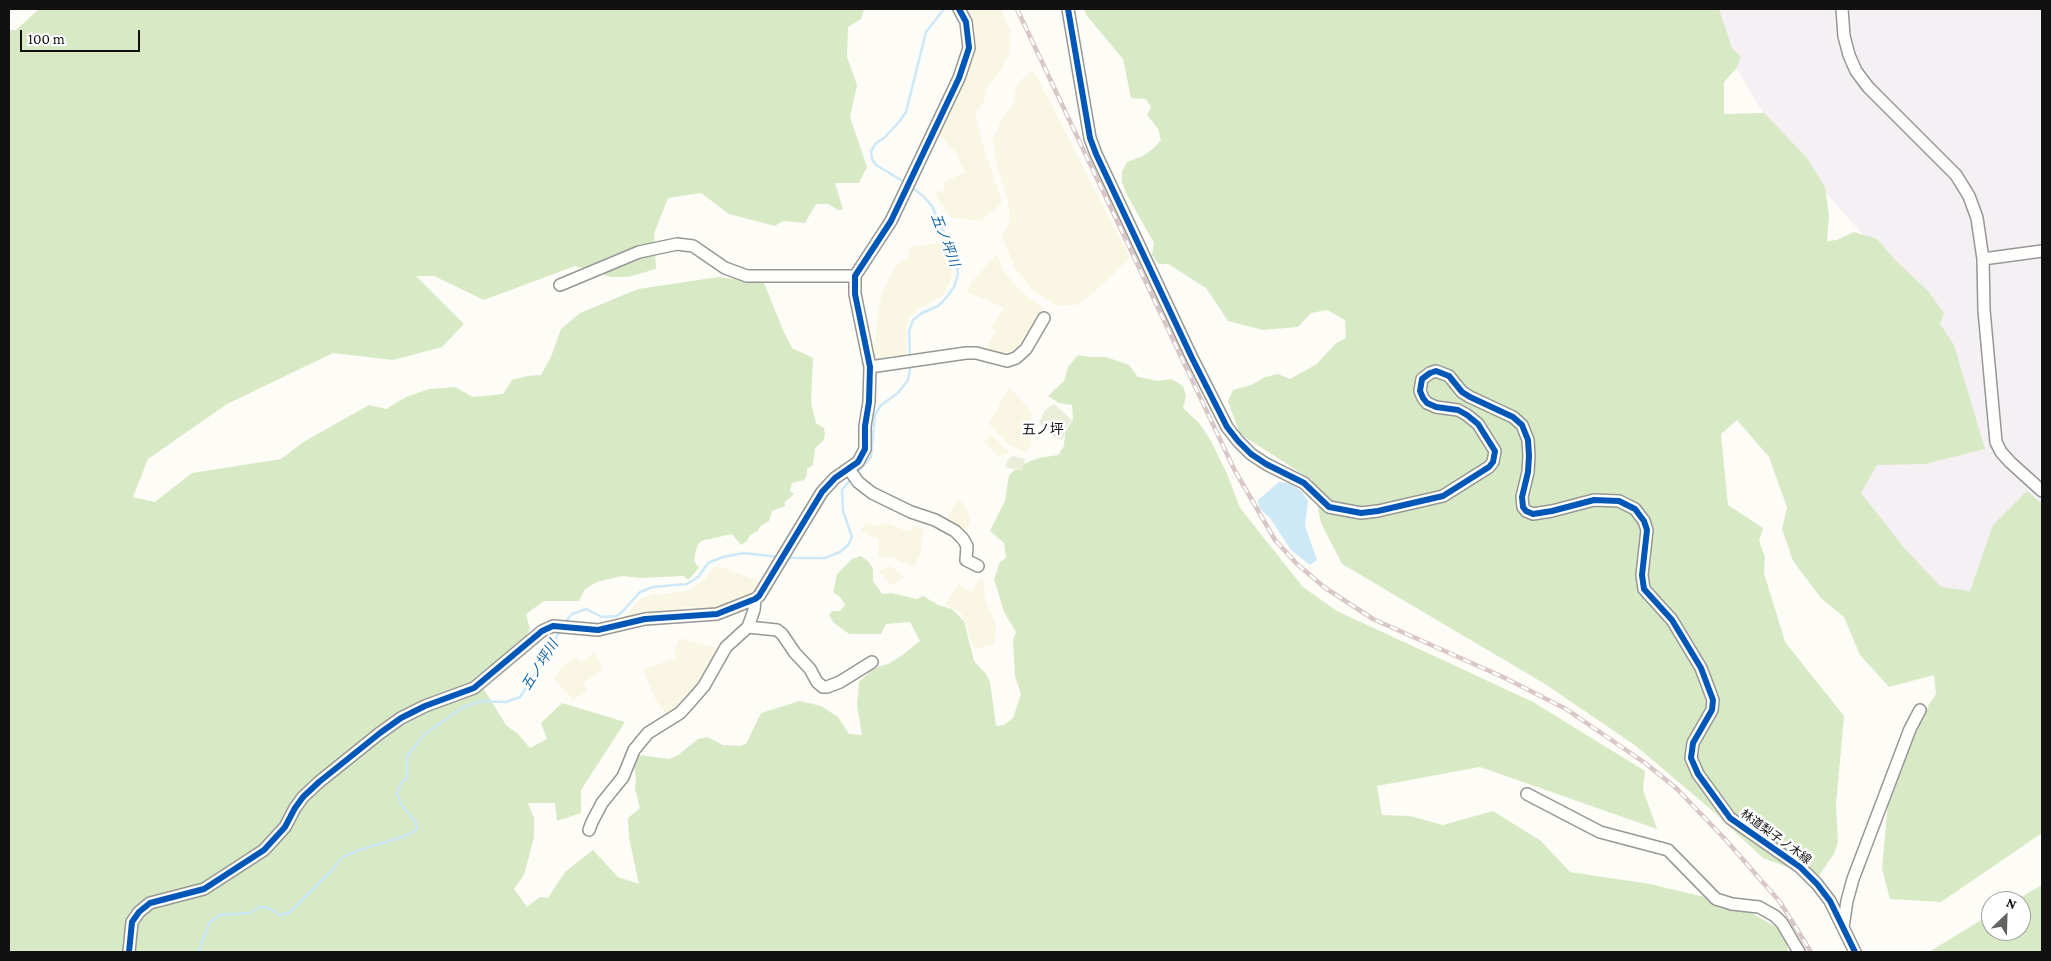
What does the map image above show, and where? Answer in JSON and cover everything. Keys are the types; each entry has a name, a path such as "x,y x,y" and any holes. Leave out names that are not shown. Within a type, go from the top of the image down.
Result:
{"street":[{"path":"589,830 602,803 623,777 634,750 648,733 680,713 704,686 726,647 748,627 754,610 755,599 779,564 822,492 835,478 858,462 865,449 864,426 869,402 870,367 856,294 855,276 891,221 959,78 969,48 966,22 959,9"},
{"name":"林道梨子ノ木線","path":"1068,9 1093,146 1192,358 1227,427 1238,441 1250,454 1304,483 1329,507 1361,513 1443,496 1489,467 1493,462 1495,452 1478,424 1458,410 1436,406 1427,403 1422,398 1420,391 1422,379 1430,373 1436,372 1449,376 1462,392 1470,397 1513,417 1522,425 1528,440 1530,456 1522,497 1523,507 1526,511 1533,514 1594,500 1610,500 1624,503 1635,509 1644,521 1647,530 1642,575 1644,589 1672,620 1701,668 1713,700 1712,710 1693,743 1691,758 1698,774 1730,818 1800,867 1817,884 1830,901 1844,927"},
{"path":"1842,9 1844,36 1856,72 1868,87 1956,175 1969,196 1977,218 1983,259 1984,310 1996,442 2001,452 2010,462 2042,491"},
{"path":"560,285 639,252 677,244 693,246 725,268 747,276 855,276"},
{"path":"1983,259 2042,252"},
{"path":"870,367 966,353 976,353 1007,361 1016,358 1026,349 1044,318"},
{"path":"849,470 858,482 872,492 955,531 963,538 966,546 966,560 978,566"},
{"path":"129,952 132,922 139,912 150,903 204,889 264,850 285,827 295,808 303,798 319,782 380,733 409,714 474,688 542,631 553,626 598,630 645,619 718,614 755,599"},
{"path":"748,627 777,630 822,686 827,687 840,682 872,662"},
{"path":"1855,952 1844,927 1847,901 1856,871 1910,729 1920,710"},
{"path":"1527,794 1600,832 1668,850 1716,899 1732,904 1758,907 1775,916 1782,923 1799,952"}],"shaded area":[{"path":"965,9 1001,9 1011,33 1009,54 999,74 989,84 983,103 975,113 1002,203 981,221 951,218 934,193 945,190 943,182 965,173 956,153 938,133 968,69 975,49 974,32"},
{"path":"1712,9 2042,9 2042,514 1976,597 1934,593 1850,495 1920,299 1779,140 1732,61"},
{"path":"1032,71 1036,75 1130,258 1098,289 1076,305 1057,306 1032,290 1015,268 1002,237 1010,221 1008,201 996,162 993,140 1000,122 1013,104 1017,85"},
{"path":"936,243 945,244 952,262 952,275 948,286 942,296 915,311 909,319 906,331 907,358 875,362 874,345 882,294 896,265 907,258 910,247"},
{"path":"995,256 998,257 1004,271 1019,290 1044,309 1023,347 1010,357 984,351 996,332 991,328 1004,308 966,293 973,280"},
{"path":"1009,387 1032,412 1029,426 1031,445 1024,452 1008,444 989,424"},
{"path":"991,435 1010,453 1000,456 995,454 984,441"},
{"path":"958,499 964,504 970,517 970,524 963,533 944,521"},
{"path":"865,522 876,526 887,523 909,531 917,526 924,529 921,544 922,551 914,567 891,557 878,557 879,538 873,538 861,531"},
{"path":"718,566 762,582 756,593 723,608 696,613 694,607 682,607 682,613 619,620 640,599 658,593 660,595 690,590 704,580 713,568"},
{"path":"890,566 904,576 892,586 878,571"},
{"path":"982,578 985,599 995,622 996,630 995,641 992,645 979,648 973,647 965,621 960,612 945,605 959,584 972,592"},
{"path":"679,638 718,648 691,695 680,708 665,714 654,697 643,669 676,658 675,648"},
{"path":"595,653 603,670 583,683 587,691 573,700 554,679 562,666 576,657 580,662"}],"green space":[{"path":"39,9 864,9 861,19 848,27 847,57 857,85 850,117 867,167 859,183 835,183 843,209 838,210 828,204 816,204 805,223 783,221 775,226 729,214 701,193 668,198 654,234 656,269 628,277 611,277 575,266 484,300 434,276 416,276 464,324 442,347 393,360 333,353 227,404 148,459 133,497 155,502 192,473 281,459 305,441 369,405 386,409 406,397 429,389 455,387 473,397 503,394 512,380 541,375 551,357 561,329 580,313 638,289 719,277 764,283 792,348 813,358 811,403 816,423 824,428 825,435 823,441 815,448 813,465 807,469 807,475 804,480 792,483 790,491 794,494 785,502 785,506 772,511 769,521 760,526 758,531 750,535 747,541 741,545 732,534 701,541 697,546 694,561 699,568 688,580 683,576 640,578 622,576 597,582 585,589 579,601 544,601 526,614 530,629 525,638 491,669 477,678 506,725 518,734 530,748 547,739 541,723 562,703 625,722 581,790 581,813 557,821 555,803 528,803 534,818 534,837 524,875 514,889 527,907 540,897 548,898 565,872 593,850 618,877 639,884 629,838 628,818 640,808 635,789 636,776 633,763 639,755 669,759 678,755 698,739 707,737 723,745 740,746 746,744 761,713 800,701 821,706 838,717 849,734 862,735 857,705 859,682 873,669 890,663 920,641 910,622 886,624 881,634 849,634 833,622 829,615 832,611 840,611 845,605 840,597 833,592 837,574 852,559 861,556 869,562 873,569 873,581 882,594 891,593 917,599 923,596 938,605 952,609 964,621 974,661 986,674 990,682 996,726 1004,725 1013,718 1021,694 1015,676 1013,640 1016,632 1004,612 994,579 1000,562 1006,558 1004,543 990,531 1005,501 1009,475 1021,465 1039,458 1058,455 1064,446 1065,432 1073,420 1072,405 1059,403 1048,396 1064,381 1068,367 1078,355 1106,357 1129,365 1138,377 1158,381 1171,379 1183,386 1186,396 1183,408 1199,423 1211,441 1227,474 1240,508 1303,587 1337,611 1533,702 1645,771 1643,790 1657,829 1480,767 1377,786 1382,815 1410,816 1443,825 1493,811 1541,841 1570,872 1650,884 1737,905 1776,927 1786,935 1788,952 9,952 9,30 16,30"},
{"path":"1084,9 1719,9 1732,48 1741,57 1736,69 1724,82 1724,114 1764,113 1807,158 1825,187 1829,216 1827,241 1837,240 1854,232 1877,239 1896,261 1928,291 1944,313 1940,324 1954,345 1985,449 1925,464 1877,465 1861,493 1905,549 1941,587 1970,591 1993,525 2027,491 2042,504 2042,833 1941,902 1890,899 1882,868 1888,803 1907,752 1929,704 1936,694 1934,675 1889,687 1860,655 1844,617 1821,598 1793,561 1782,529 1787,507 1769,457 1737,420 1721,434 1728,505 1763,528 1759,541 1765,557 1764,573 1785,642 1844,716 1836,805 1838,842 1834,854 1817,878 1763,858 1715,813 1636,746 1545,684 1342,564 1321,523 1312,480 1240,434 1228,401 1233,390 1251,385 1265,377 1278,374 1290,379 1317,364 1335,344 1346,338 1345,320 1327,310 1311,313 1298,327 1263,330 1228,321 1206,288 1168,264 1159,264 1152,255 1154,243 1127,195 1122,182 1122,172 1127,162 1143,156 1161,140 1158,129 1147,115 1151,107 1146,99 1131,98 1123,59 1087,16"},
{"path":"1054,404 1072,420 1065,430 1063,439 1058,439 1049,433 1039,423 1045,410"},
{"path":"1012,456 1025,459 1022,471 1005,467 1007,461"},
{"path":"2042,885 2042,952 1929,952 1981,920 1981,941 2031,941 2031,891"}],"water":[{"path":"1279,482 1291,484 1301,491 1308,501 1305,526 1317,560 1310,565 1291,550 1270,518 1259,508 1258,500"}],"waterway":[{"name":"五ノ坪川","path":"906,183 876,165 872,159 871,151 876,143 884,138 906,112 926,32 944,9"},
{"name":"五ノ坪川","path":"910,186 932,206 956,261 958,274 954,287 947,297 938,306 922,313 913,320 909,331 910,358"},
{"name":"五ノ坪川","path":"857,473 871,457 875,415 881,405 898,393 908,380 911,364"},
{"name":"五ノ坪川","path":"787,558 825,558 840,552 848,545 852,537 843,511 842,490 851,479"},
{"name":"五ノ坪川","path":"564,623 572,614 586,609 602,617 617,616 640,592 653,587 687,584 698,577 708,563 723,557 743,553 779,557"},
{"name":"五ノ坪川","path":"198,952 210,922 220,915 249,913 260,907 269,908 279,915 289,913 343,857 415,831 417,828 416,823 401,804 397,793 402,782 407,778 407,757 409,754 426,733 465,706 482,701 506,702 520,697 551,649 560,630"}],"railway":[{"path":"1017,9 1234,469 1275,540 1297,564 1324,587 1373,619 1503,677 1566,709 1645,763 1676,788 1725,839 1780,902 1811,952"}],"cycle path":[{"path":"129,952 132,922 139,912 150,903 204,889 264,850 285,827 303,797 380,733 401,718 425,706 474,688 542,631 553,626 598,630 645,619 717,614 759,596 822,492 835,478 858,462 865,449 870,367 855,294 855,276 891,221 959,78 969,48 966,22 959,9"},
{"path":"1068,9 1090,138 1096,154 1192,358 1227,427 1238,441 1251,454 1266,464 1304,483 1329,507 1361,513 1443,496 1489,467 1493,462 1495,451 1478,424 1467,415 1458,410 1436,407 1427,403 1423,398 1420,391 1422,379 1436,371 1449,376 1462,392 1513,417 1522,425 1528,440 1529,456 1528,472 1522,497 1523,507 1526,511 1533,514 1552,511 1594,500 1619,501 1635,509 1644,521 1647,530 1642,575 1644,589 1672,620 1701,668 1713,700 1712,710 1693,743 1691,758 1698,774 1730,818 1800,867 1817,884 1830,901 1855,952"}],"district":[{"name":"五ノ坪","path":"1043,430"}]}
